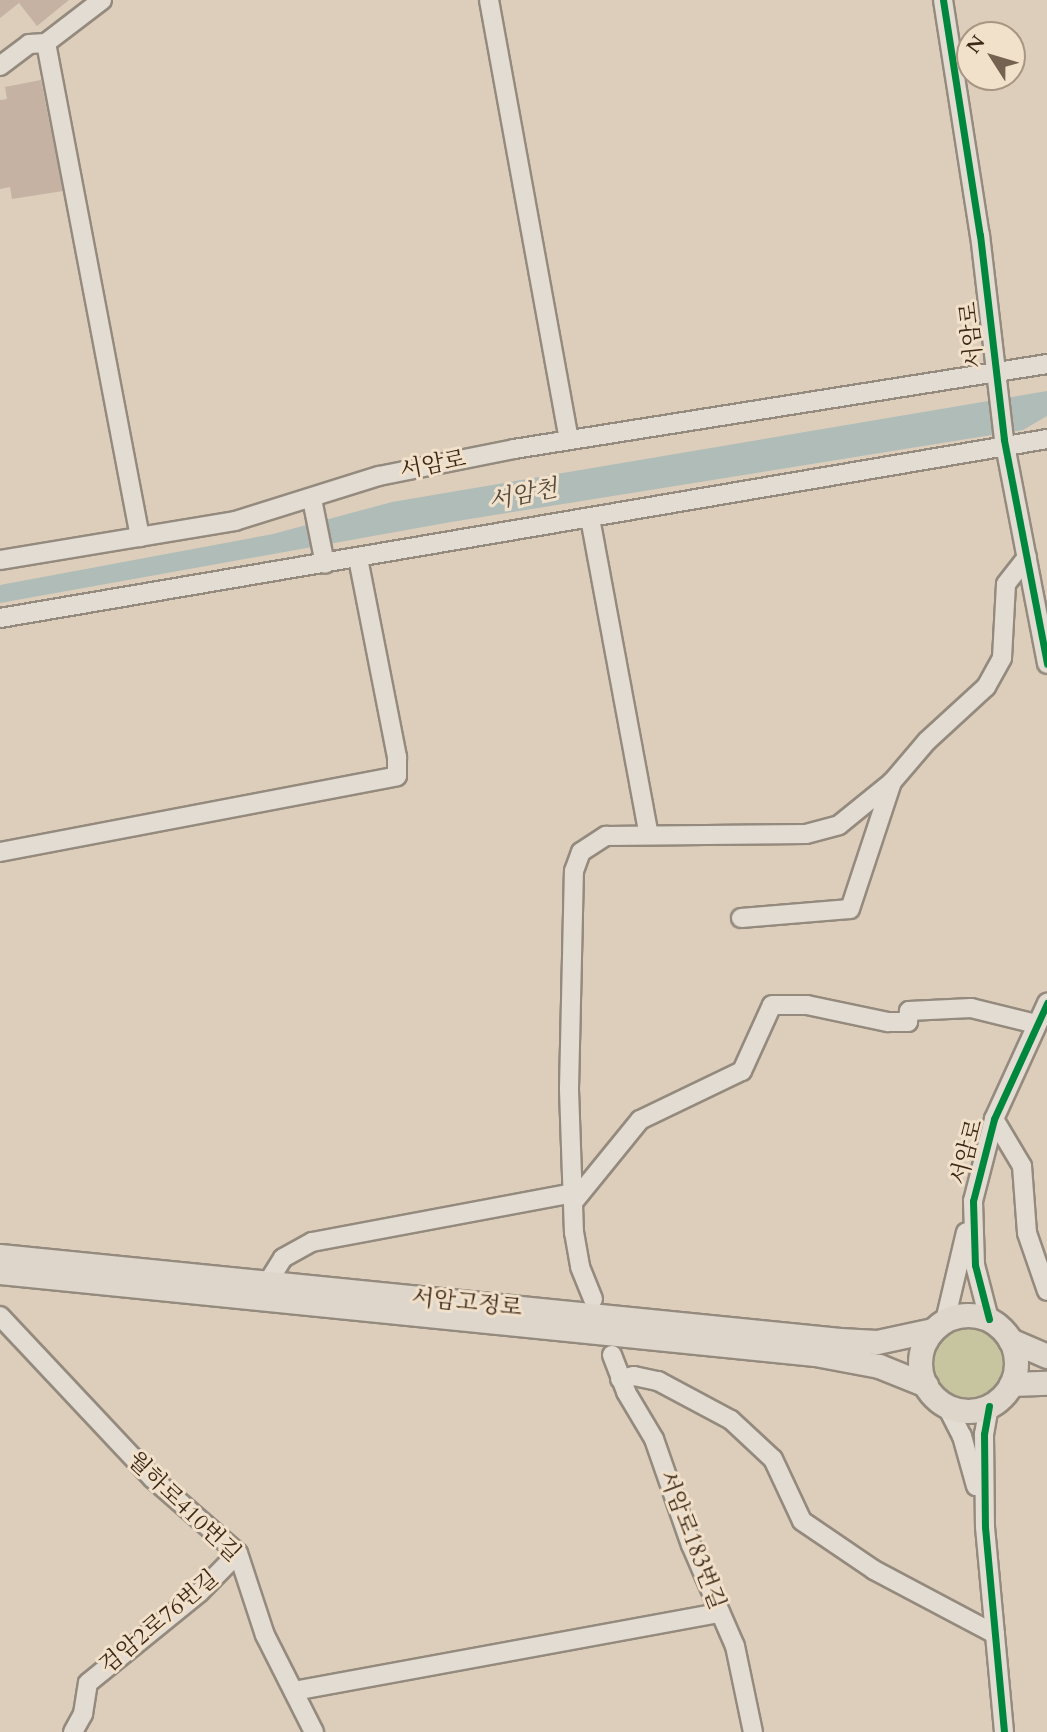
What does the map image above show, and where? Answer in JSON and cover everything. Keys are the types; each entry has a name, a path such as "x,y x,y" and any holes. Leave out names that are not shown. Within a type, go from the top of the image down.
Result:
{"main road":[{"name":"서암고정로","path":"0,1256 840,1340 877,1342 939,1326"},
{"name":"서암고정로","path":"0,1272 815,1354 878,1366 926,1385"},
{"path":"1010,1340 1016,1368 1011,1384 989,1406 975,1410 946,1405 926,1385 920,1357 939,1326 959,1316 989,1319 1010,1340 1047,1356"},
{"path":"1011,1384 1047,1383"}],"street":[{"path":"0,66 30,44 46,43 102,0"},
{"path":"489,0 569,439"},
{"name":"서암로","path":"943,0 980,235 1005,443 1047,664"},
{"path":"46,43 140,537"},
{"name":"서암로","path":"0,560 235,521 312,503 379,476 569,439 1047,364"},
{"path":"0,618 324,560 358,559 1005,443 1047,439"},
{"path":"312,503 324,560"},
{"path":"590,518 649,835"},
{"path":"593,1299 576,1250 569,1089 574,871 581,852 594,839 649,835 825,832 892,782 995,673 1002,658 1006,584 1027,557"},
{"path":"0,852 397,776 358,559"},
{"path":"741,918 850,909 892,782"},
{"name":"서암로","path":"989,1319 975,1265 973,1201 994,1119 1047,1003"},
{"path":"268,1282 283,1258 312,1242 575,1197 640,1120 742,1071 772,1005 807,1004 888,1022 908,1022 909,1011 971,1008 1036,1024"},
{"path":"994,1119 1021,1166 1027,1234 1047,1291"},
{"path":"939,1326 973,1201"},
{"name":"월하로410번길","path":"0,1316 152,1478 238,1553 265,1635 314,1732"},
{"name":"서암로183번길","path":"612,1355 620,1379 654,1439 677,1509 720,1613 743,1675 753,1732"},
{"path":"620,1379 634,1376 658,1381 731,1420 773,1459 802,1521 874,1570 995,1634"},
{"path":"946,1405 962,1436 985,1527"},
{"path":"989,1406 984,1434 985,1527 1004,1732"},
{"name":"검암2로76번길","path":"73,1732 83,1714 89,1683 200,1592 238,1553"},
{"path":"294,1691 720,1613"}],"shaded area":[{"path":"961,1328 975,1328 988,1334 997,1343 1003,1363 1001,1376 993,1388 975,1398 961,1398 948,1392 939,1383 933,1370 933,1356 939,1343 948,1334"}],"water":[{"name":"서암천","path":"1047,391 1047,416 1023,430 451,522 0,603 0,585 273,534 392,502"}],"building":[{"path":"0,0 69,0 37,26 19,3 0,18"},
{"path":"41,80 63,191 12,199 10,187 0,189 0,100 7,99 5,87"}],"cycle path":[{"path":"943,0 980,235 1004,440 1047,664"},
{"path":"989,1319 975,1265 973,1201 994,1119 1047,1003"},
{"path":"989,1406 984,1434 985,1527 1004,1732"}]}
